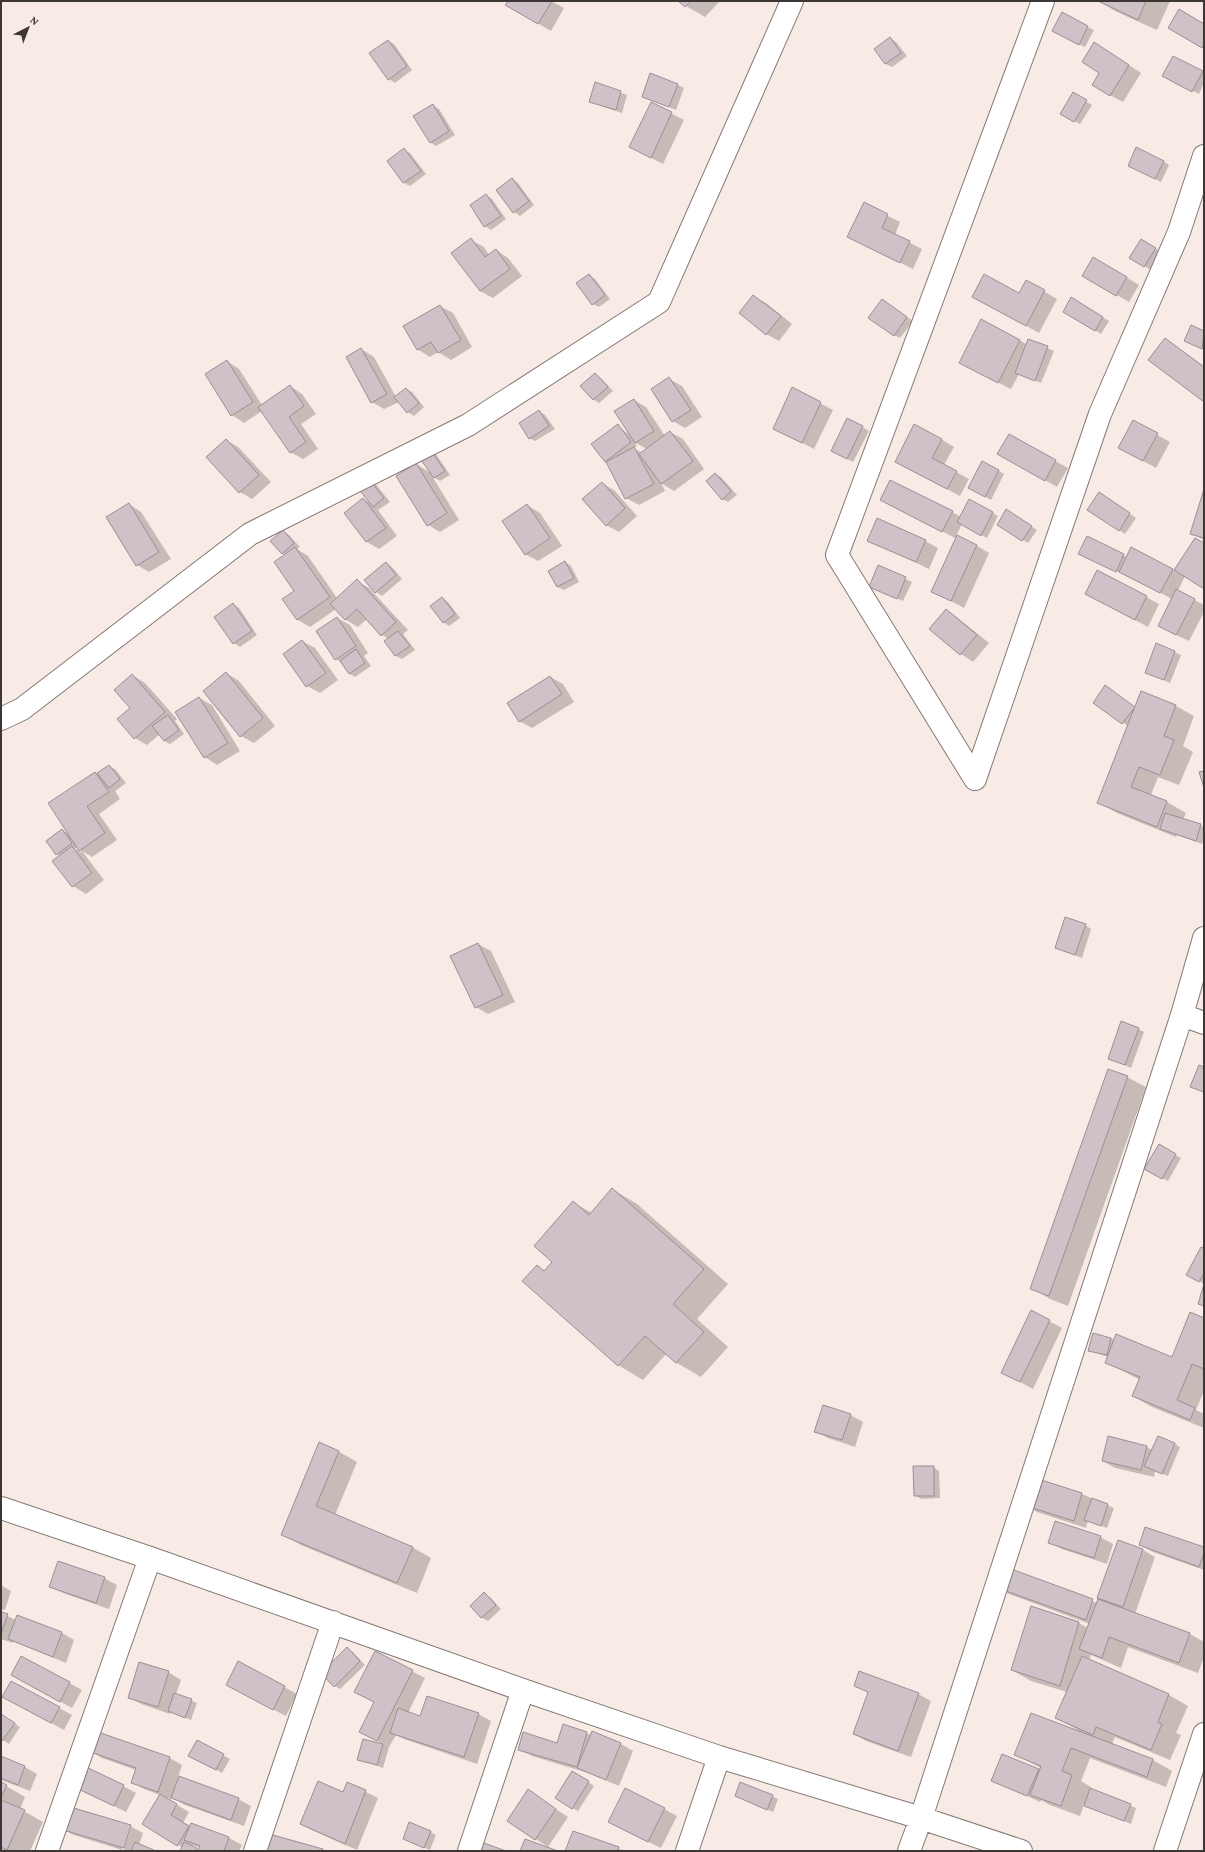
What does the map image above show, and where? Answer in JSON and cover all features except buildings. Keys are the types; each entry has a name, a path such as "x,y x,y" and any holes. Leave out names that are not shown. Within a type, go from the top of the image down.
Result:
{"street":[{"path":"1,719 22,709 250,534 468,425 659,302 792,1"},
{"path":"1043,1 837,556 975,779 1100,414 1179,232 1204,156"},
{"path":"909,1851 1182,1015 1204,938"},
{"path":"1182,1015 1204,1023"},
{"path":"1,1508 150,1558 522,1690 719,1757 921,1818 1021,1851"},
{"path":"47,1851 150,1558"},
{"path":"255,1851 333,1622"},
{"path":"469,1851 522,1690"},
{"path":"1165,1851 1204,1734"},
{"path":"687,1851 719,1757"}]}
